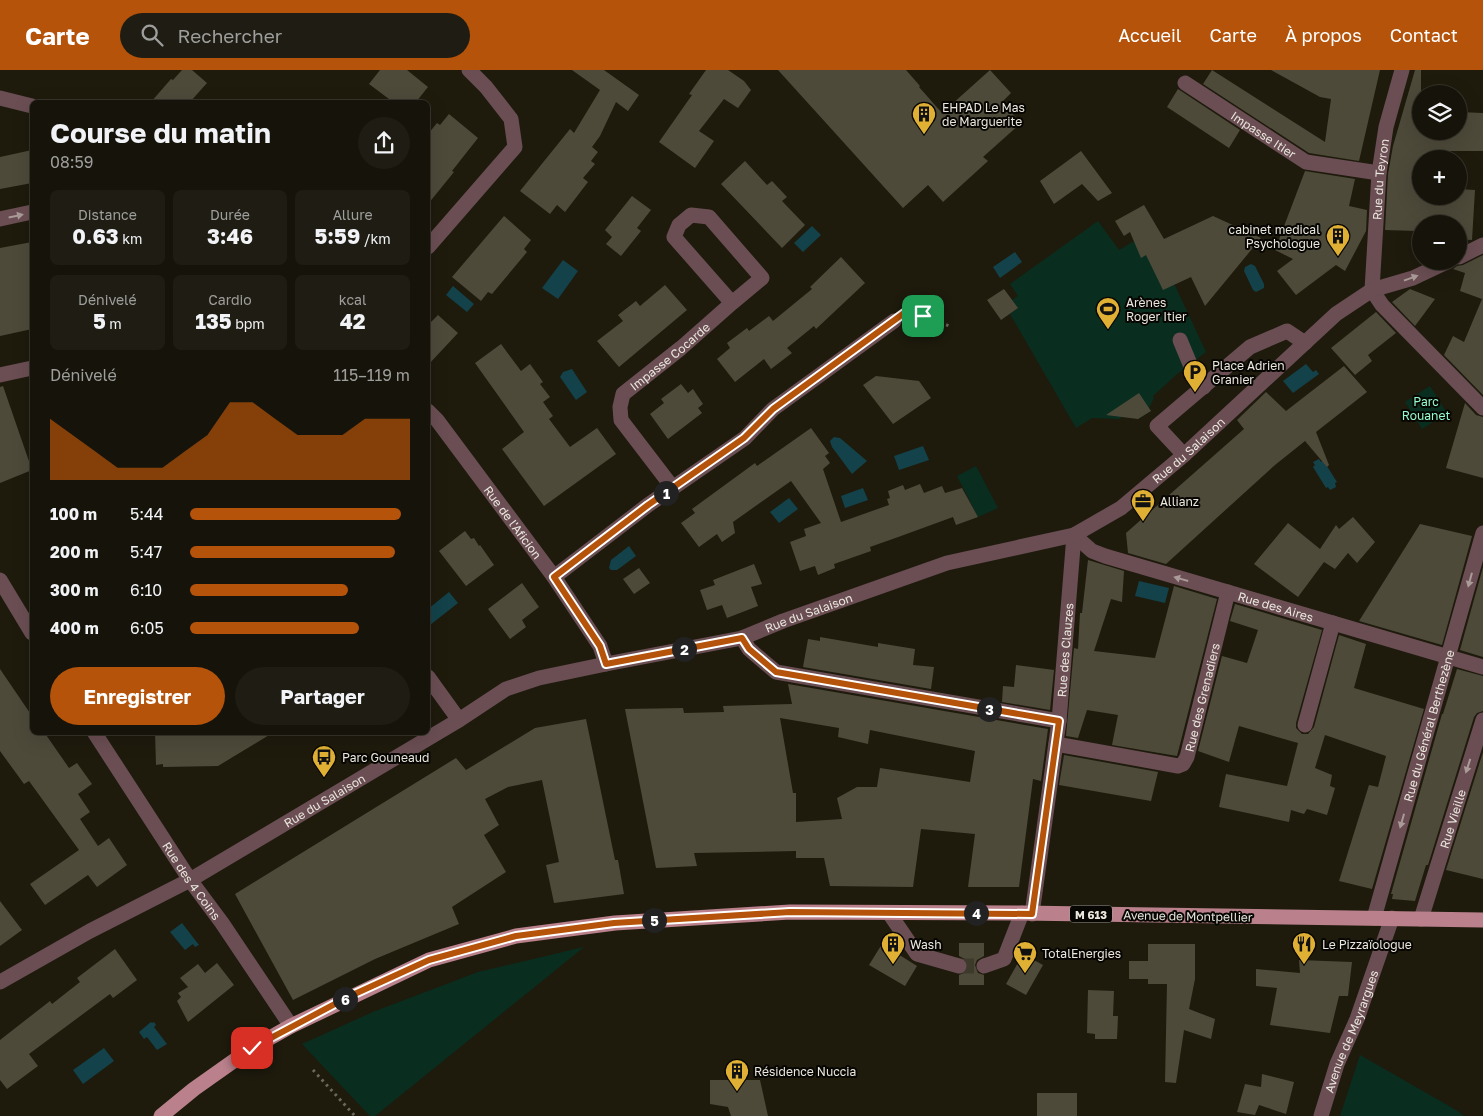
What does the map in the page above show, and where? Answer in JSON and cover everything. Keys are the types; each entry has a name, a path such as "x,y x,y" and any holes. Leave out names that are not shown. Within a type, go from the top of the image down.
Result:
{"main road":[{"name":"Avenue de Montpellier","path":"161,1116 194,1089 252,1048 291,1026 429,960 516,936 634,921 790,912 1392,918"},
{"name":"M 613","path":"1392,918 1483,920"}],"street":[{"path":"430,245 515,147 511,119 486,87 469,70"},
{"name":"Rue du Teyron","path":"1372,290 1379,174 1386,127 1402,70"},
{"name":"Impasse Itier","path":"1185,83 1306,162 1379,174"},
{"path":"0,98 30,106"},
{"path":"0,219 30,212"},
{"name":"Impasse Cocarde","path":"673,488 621,420 620,407 623,394 681,348 762,278 709,217 691,215 679,225 674,237 732,303"},
{"path":"1467,253 1483,245"},
{"name":"Rue du Salaison","path":"0,982 90,931 190,880 458,720 506,689 539,678 742,638 810,611 946,563 1074,536 1121,508 1184,455 1336,314 1372,290 1413,278 1430,270"},
{"path":"1372,290 1382,305 1483,408"},
{"path":"554,577 673,488 744,438 773,409 894,321"},
{"path":"1184,455 1157,426 1250,347 1287,331 1304,343"},
{"path":"1180,340 1190,364 1204,386"},
{"path":"0,375 30,368"},
{"name":"Rue de l'Aficion","path":"430,413 554,577 600,646 606,664"},
{"name":"Rue du Général Berthezène","path":"1374,918 1483,533"},
{"name":"Rue des Aires","path":"1074,536 1092,551 1105,556 1483,667"},
{"name":"Rue des Clauzes","path":"984,966 1004,960 1027,913 1059,721 1074,536"},
{"path":"0,580 30,630"},
{"name":"Rue des Grenadiers","path":"1056,744 1178,766 1183,764 1187,757 1228,592"},
{"path":"1304,725 1333,623"},
{"path":"742,638 749,649 776,672 1059,721"},
{"path":"430,679 458,720"},
{"name":"Rue Vieille","path":"1421,919 1483,720"},
{"name":"Rue des 4 Coins","path":"96,735 190,880 222,923 291,1026"},
{"path":"889,912 917,954 959,966"},
{"name":"Avenue de Meyrargues","path":"1321,1116 1337,1064 1357,1018 1392,918"}],"path":[{"path":"894,321 911,308 923,316 952,328"},
{"path":"313,1070 355,1116"}],"green space":[{"name":"Arènes Roger Itier","path":"1098,221 1119,250 1150,232 1206,352 1153,396 1154,398 1149,408 1151,411 1138,419 1136,417 1123,416 1119,419 1092,418 1076,428 1010,314 1018,308 1012,300 1018,296 1010,284"},
{"name":"Parc Rouanet","path":"1430,386 1447,413 1422,429 1405,402"},
{"path":"976,466 998,508 978,517 957,476"},
{"path":"584,947 375,1116 370,1116 302,1044 373,1012 478,972"},
{"path":"1360,1055 1456,1110 1464,1116 1340,1116"}],"water":[{"path":"812,226 821,235 803,252 794,243"},
{"path":"1015,252 1022,262 1000,278 993,267"},
{"path":"563,260 578,271 558,299 542,288"},
{"path":"1251,264 1255,266 1264,284 1264,288 1256,292 1253,290 1244,271 1245,267"},
{"path":"453,286 474,304 467,312 446,295"},
{"path":"1306,364 1313,372 1316,370 1319,374 1293,393 1283,381"},
{"path":"572,369 587,392 576,400 560,377 563,372"},
{"path":"834,437 840,438 867,461 852,474 832,447 830,441"},
{"path":"923,446 929,460 899,470 894,456"},
{"path":"1319,459 1321,462 1323,460 1337,482 1335,483 1336,487 1330,490 1328,487 1326,488 1313,467 1315,465 1313,462"},
{"path":"863,488 868,500 845,508 841,496"},
{"path":"789,498 798,509 779,523 770,512"},
{"path":"629,546 636,556 617,570 611,570 609,568 611,560"},
{"path":"1139,581 1169,588 1165,603 1135,596"},
{"path":"449,592 458,603 430,625 430,607"},
{"path":"182,923 199,945 195,947 193,944 185,950 170,932"},
{"path":"151,1022 154,1022 156,1025 154,1027 167,1044 157,1050 147,1037 144,1039 139,1032"},
{"path":"104,1048 114,1061 83,1084 73,1070"}],"building":[{"path":"182,70 192,70 207,83 192,100 153,100 171,79 173,80"},
{"path":"380,70 407,70 428,87 418,100 390,100 369,84"},
{"path":"572,70 604,70 639,95 628,111 616,102 600,136 592,147 598,152 591,161 595,164 583,178 588,182 565,212 557,205 550,214 520,191 570,129 574,133 600,90"},
{"path":"706,70 728,70 744,81 751,90 738,108 724,99 699,131 714,141 695,168 659,142 692,95 689,94"},
{"name":"EHPAD Le Mas de Marguerite","path":"778,70 906,70 942,113 990,70 1011,93 1002,102 1021,123 983,157 988,161 943,202 928,185 903,208"},
{"path":"1212,70 1325,142 1331,99 1320,97 1271,70 1380,70 1359,161 1309,153 1203,84"},
{"path":"1415,70 1421,70 1421,85 1412,85 1412,140 1467,140 1467,112 1483,113 1483,151 1412,150 1412,205 1467,205 1467,190 1475,190 1472,240 1467,240 1467,215 1412,215 1412,231 1385,230 1388,174 1393,146"},
{"path":"1178,89 1240,130 1229,148 1167,107"},
{"path":"449,114 478,138 430,202 430,132 437,123 440,125"},
{"path":"30,150 30,183 0,189 0,157"},
{"path":"1081,151 1112,193 1098,201 1082,184 1054,204 1040,181"},
{"path":"745,161 767,185 772,181 787,197 782,201 805,225 782,248 721,184"},
{"path":"1305,171 1355,179 1349,206 1367,210 1366,231 1345,271 1336,265 1296,295 1277,271 1293,259 1275,250"},
{"path":"632,196 651,210 637,228 641,231 621,256 606,244 612,237 605,230"},
{"path":"1144,205 1164,239 1213,216 1261,238 1205,306 1191,277 1163,290 1146,255 1141,258 1130,232 1124,236 1115,221"},
{"path":"504,216 531,240 524,249 527,252 492,294 488,292 481,301 452,277"},
{"path":"30,242 30,329 0,336 0,248"},
{"path":"1483,255 1483,395 1444,355 1453,336 1464,342 1482,299 1460,291 1465,273 1456,270 1467,270 1467,263"},
{"path":"841,257 865,283 816,329 814,326 787,348 792,353 771,369 764,359 735,382 717,359 730,348 727,343 747,328 749,331 769,316 773,321 812,289 810,287"},
{"path":"665,285 687,310 619,367 597,341 623,321 618,315 636,301 640,306"},
{"path":"1004,289 1018,308 1001,320 987,300"},
{"path":"1410,289 1435,299 1415,326 1392,302"},
{"path":"1376,312 1396,333 1368,355 1372,361 1355,375 1331,348"},
{"path":"438,315 458,333 430,363 430,323"},
{"path":"501,344 521,371 530,364 543,382 540,384 550,397 543,402 553,416 549,419 570,447 597,428 616,454 544,506 502,449 524,432 475,363"},
{"path":"1344,366 1367,392 1316,432 1329,465 1327,467 1305,441 1275,465 1166,564 1128,553 1126,533 1244,429 1237,420 1266,392 1286,411"},
{"path":"876,376 919,381 931,398 893,424 863,385"},
{"path":"681,384 688,393 693,389 703,404 698,408 702,413 668,439 650,414 664,403 661,399"},
{"path":"3,386 30,464 30,471 0,483 0,387"},
{"path":"1139,393 1151,411 1138,419 1106,415"},
{"path":"1465,403 1476,415 1483,417 1483,478 1446,468"},
{"path":"811,428 829,453 825,456 830,463 823,469 841,522 889,505 887,499 890,498 888,491 903,485 905,490 920,484 924,493 942,486 945,493 962,488 978,517 956,525 953,517 870,547 871,551 834,564 835,568 818,575 815,566 800,571 790,542 806,536 804,529 821,523 791,481 733,522 735,533 722,542 717,534 699,547 681,523 695,513 692,509 755,463 757,466"},
{"path":"1353,517 1375,542 1357,563 1348,553 1335,569 1324,562 1298,597 1254,564 1288,523 1320,549 1336,525 1339,529"},
{"path":"1420,524 1472,536 1442,645 1359,621"},
{"path":"465,531 471,539 474,538 480,545 494,565 466,586 439,551"},
{"path":"1088,560 1124,571 1122,602 1111,599 1094,651 1155,658 1174,586 1217,599 1177,756 1112,745 1118,715 1087,710 1078,738 1066,736 1074,648 1078,649 1080,613 1082,613"},
{"path":"754,564 762,584 751,587 758,606 727,618 722,605 707,610 700,590 715,585 713,580"},
{"path":"1483,567 1483,657 1460,650"},
{"path":"639,568 650,583 634,594 623,579"},
{"path":"522,583 539,607 522,620 526,627 510,639 488,609"},
{"path":"1235,604 1322,630 1296,723 1296,728 1302,734 1308,734 1314,727 1339,635 1366,644 1354,688 1424,709 1372,889 1339,881 1369,785 1378,787 1386,756 1325,735 1315,768 1332,775 1330,786 1335,788 1327,815 1307,809 1304,814 1291,810 1289,822 1219,807 1226,774 1287,786 1298,743 1239,726 1229,762 1198,751 1222,656 1247,663 1258,630 1230,621"},
{"path":"820,637 878,647 878,643 915,649 913,665 934,667 931,689 803,667 808,639 820,641"},
{"path":"1016,665 1054,670 1050,710 1002,702 1003,686 1014,687"},
{"path":"0,669 30,713 30,735 46,735 69,768 77,763 92,784 78,794 90,812 80,819 98,846 109,838 127,865 97,887 88,875 45,905 30,884 79,850 29,781 24,784 0,751"},
{"path":"1457,669 1483,676 1483,711 1477,713 1474,717 1415,901 1392,899 1393,894 1391,894 1442,714"},
{"path":"788,684 1048,729 1041,781 1033,779 1019,887 968,887 975,834 921,829 913,887 830,886 824,858 796,858 796,851 694,853 697,866 656,868 625,709 683,708 684,713 724,712 723,706 792,704","holes":["780,718 839,728 838,737 868,744 870,730 975,751 970,782 880,768 877,787 857,787 837,798 842,819 796,822 796,793 793,793"]},
{"path":"586,719 615,860 618,860 624,894 554,903 546,865 559,862 542,780 508,787 485,799 499,825 484,835 506,872 452,907 459,924 375,959 293,1000 235,894 456,758 466,770 535,728"},
{"path":"155,735 269,735 218,766 163,767 163,764 156,765"},
{"path":"1483,752 1483,879 1446,870"},
{"path":"1064,755 1158,772 1151,801 1059,785"},
{"path":"0,901 22,930 0,946"},
{"path":"959,943 984,943 984,956 977,960 975,965 978,973 984,975 984,985 959,985 959,975 966,972 968,964 965,959 959,956"},
{"name":"Wash","path":"882,944 917,966 905,986 869,965"},
{"path":"1148,944 1195,944 1195,979 1189,1009 1215,1019 1211,1039 1184,1030 1176,1083 1165,1082 1167,984 1148,984 1148,979 1129,979 1129,961 1148,961"},
{"path":"115,949 137,980 113,998 110,994 29,1054 38,1066 7,1089 0,1080 0,1040 50,1001 52,1004 80,982 77,978"},
{"name":"TotalEnergies","path":"1023,954 1043,965 1026,995 1006,984"},
{"path":"1299,960 1352,962 1348,996 1339,996 1330,1033 1270,1025 1277,988 1256,986 1256,969 1300,973"},
{"path":"217,963 234,985 188,1022 177,1001 181,997 178,993 188,987 180,978 198,964 205,973"},
{"path":"1088,990 1114,991 1113,1016 1118,1016 1117,1039 1095,1039 1095,1034 1087,1033"},
{"path":"1262,1074 1294,1082 1286,1114 1259,1105 1255,1115 1237,1112 1245,1084 1261,1087"},
{"name":"Résidence Nuccia","path":"710,1080 760,1080 768,1116 731,1116 728,1107 710,1104"},
{"path":"1037,1093 1077,1093 1077,1116 1037,1116"}],"tunnel":[{"path":"959,966 984,966"}],"place":[{"name":"EHPAD Le Mas de Marguerite","path":"924,135"},
{"name":"cabinet medical Psychologue","path":"1338,257"},
{"name":"Arènes Roger Itier","path":"1108,330"},
{"name":"Place Adrien Granier","path":"1195,393"},
{"name":"Allianz","path":"1143,522"},
{"name":"Parc Gouneaud","path":"324,778"},
{"name":"Wash","path":"893,965"},
{"name":"Le Pizzaïologue","path":"1304,965"},
{"name":"TotalEnergies","path":"1025,974"},
{"name":"Résidence Nuccia","path":"737,1092"}],"route":[{"path":"252,1048 348,997 429,960 516,936 614,923 790,912 1032,914 1059,721 776,672 749,649 742,638 606,664 600,646 554,577 648,505 744,438 773,409 911,308 923,316"}]}
